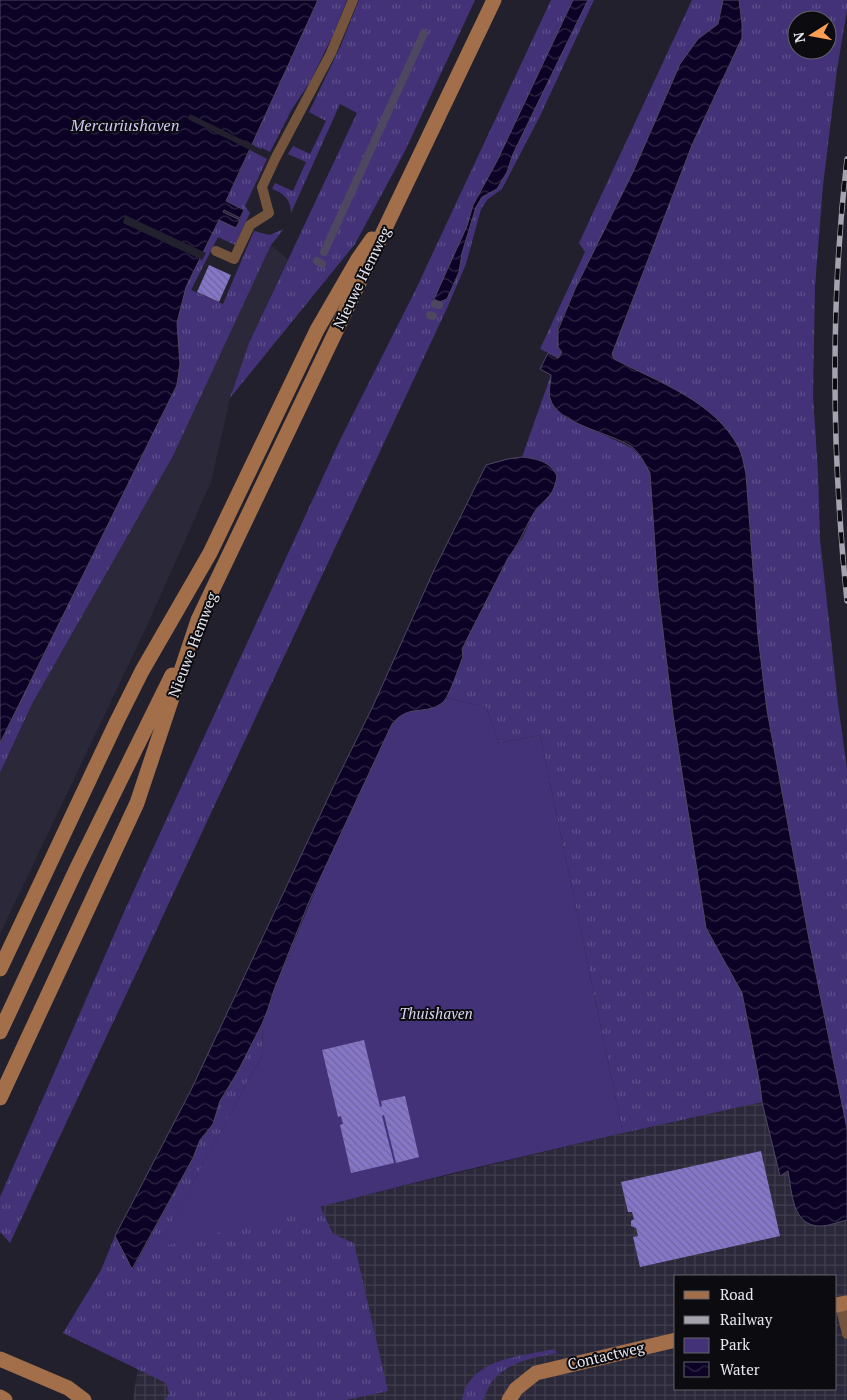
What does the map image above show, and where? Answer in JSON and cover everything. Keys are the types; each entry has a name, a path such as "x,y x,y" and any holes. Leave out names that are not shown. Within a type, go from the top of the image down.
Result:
{"main road":[{"name":"Nieuwe Hemweg","path":"0,1098 137,804 198,620 494,0"},
{"name":"Nieuwe Hemweg","path":"0,969 116,722 142,671 210,554 317,330 358,260 400,198"},
{"path":"0,1032 76,870 198,620"},
{"name":"Contactweg","path":"509,1400 516,1388 536,1373 674,1340"},
{"path":"0,1359 68,1388 84,1400"},
{"path":"0,1397 6,1400"}],"lane":[{"path":"216,251 234,259 250,224 269,213 262,187 274,159 331,53 353,0"},
{"path":"841,1304 847,1334"}],"shaded area":[{"path":"271,245 288,259 249,343 230,398 211,482 146,628 0,934 0,774 32,704 173,456"},
{"path":"832,1085 847,1166 847,1400 133,1400 157,1248 320,1206"}],"green space":[{"path":"318,0 347,0 333,35 310,82 292,109 270,152 261,149 252,145"},
{"path":"359,0 475,0 405,151 355,244 230,398 249,343 357,113 340,104 291,213 290,204 286,198 272,189 275,183 293,191 306,162 288,154 293,146 310,154 326,121 309,112 341,45"},
{"path":"551,0 573,0 497,161 473,205 467,226 437,295 434,299 425,295 439,302 447,299 459,272 462,253 476,207 482,197 497,189 507,172 513,154 588,0 594,0 540,116 502,189 488,199 481,209 466,264 448,306 10,1243 0,1232 0,1197 124,912 339,442 415,291"},
{"path":"692,0 723,0 718,24 698,39 680,64 633,172 558,327 559,349 562,352 559,358 540,349 585,252 579,243"},
{"path":"739,0 847,0 823,186 815,286 813,395 820,539 847,768 847,1129 809,939 767,710 758,636 746,474 740,450 685,395 613,359 612,354 692,145 742,38"},
{"path":"250,150 267,159 245,206 250,213 235,245 218,237 191,290 223,304 254,231 270,235 284,229 271,245 173,456 32,704 0,773 0,743 177,385 180,364 177,323 186,287 219,220 240,220 244,210 226,201"},
{"path":"551,375 550,398 568,418 632,448 643,459 650,473 658,590 673,715 706,928 742,993 762,1102 623,1133 540,735 499,743 486,707 447,698 463,657 462,649 508,558 523,537 537,508 545,501 538,459 522,457"},
{"name":"Thuishaven","path":"447,698 486,707 499,743 540,735 623,1133 453,1173 157,1248 263,1054 262,1024 274,990 322,874 388,732 395,721 402,715 409,711 432,707"},
{"path":"262,1024 263,1054 158,1247 320,1206 333,1234 354,1243 388,1391 346,1400 165,1400 169,1394 166,1383 63,1333 101,1270 115,1236 133,1269 193,1158 200,1140 213,1124 220,1101 237,1073"},
{"path":"554,1349 557,1353 521,1362 506,1369 492,1382 483,1400 462,1400 464,1390 474,1376 494,1363"}],"water":[{"name":"Mercuriushaven","path":"0,0 318,0 226,201 244,210 240,218 224,210 223,212 240,220 236,228 219,220 186,287 177,323 180,364 177,385 0,743"},
{"path":"573,0 588,0 513,154 507,172 497,189 482,197 476,207 462,253 459,272 447,299 439,302 434,299 467,226 473,205 497,161"},
{"path":"723,0 739,0 742,38 692,145 612,354 614,359 684,394 716,418 729,432 739,448 746,474 758,636 767,710 809,939 847,1129 847,1220 823,1226 811,1224 804,1220 799,1214 792,1198 788,1171 780,1176 762,1102 742,993 706,928 673,715 658,590 650,473 635,449 573,421 554,407 549,396 551,375 540,369 548,353 558,358 562,352 558,347 558,330 575,289 633,172 680,64 698,39 718,24"},
{"path":"522,457 538,460 551,467 557,476 553,490 536,510 508,558 462,649 463,656 454,682 445,700 436,707 405,714 392,724 309,902 262,1024 237,1073 220,1101 213,1124 200,1140 193,1158 132,1269 115,1236 191,1090 373,706 434,570 486,465"}],"pier":[{"path":"190,114 255,146 252,151 188,119"},
{"path":"125,215 206,253 202,260 123,223"}],"building":[{"path":"209,265 231,275 219,302 197,292"},
{"path":"364,1040 380,1107 382,1106 381,1101 405,1096 419,1157 396,1163 384,1115 382,1116 394,1163 351,1173 340,1125 343,1124 341,1116 338,1117 322,1050"},
{"path":"761,1151 780,1236 640,1267 633,1237 638,1236 636,1228 631,1226 631,1221 634,1219 632,1212 628,1212 621,1182"}],"waterway":[{"path":"324,252 424,33"},
{"path":"317,261 322,264"},
{"path":"435,304 439,305"}],"railway":[{"path":"847,159 838,269 835,380 838,491 847,601"}]}
